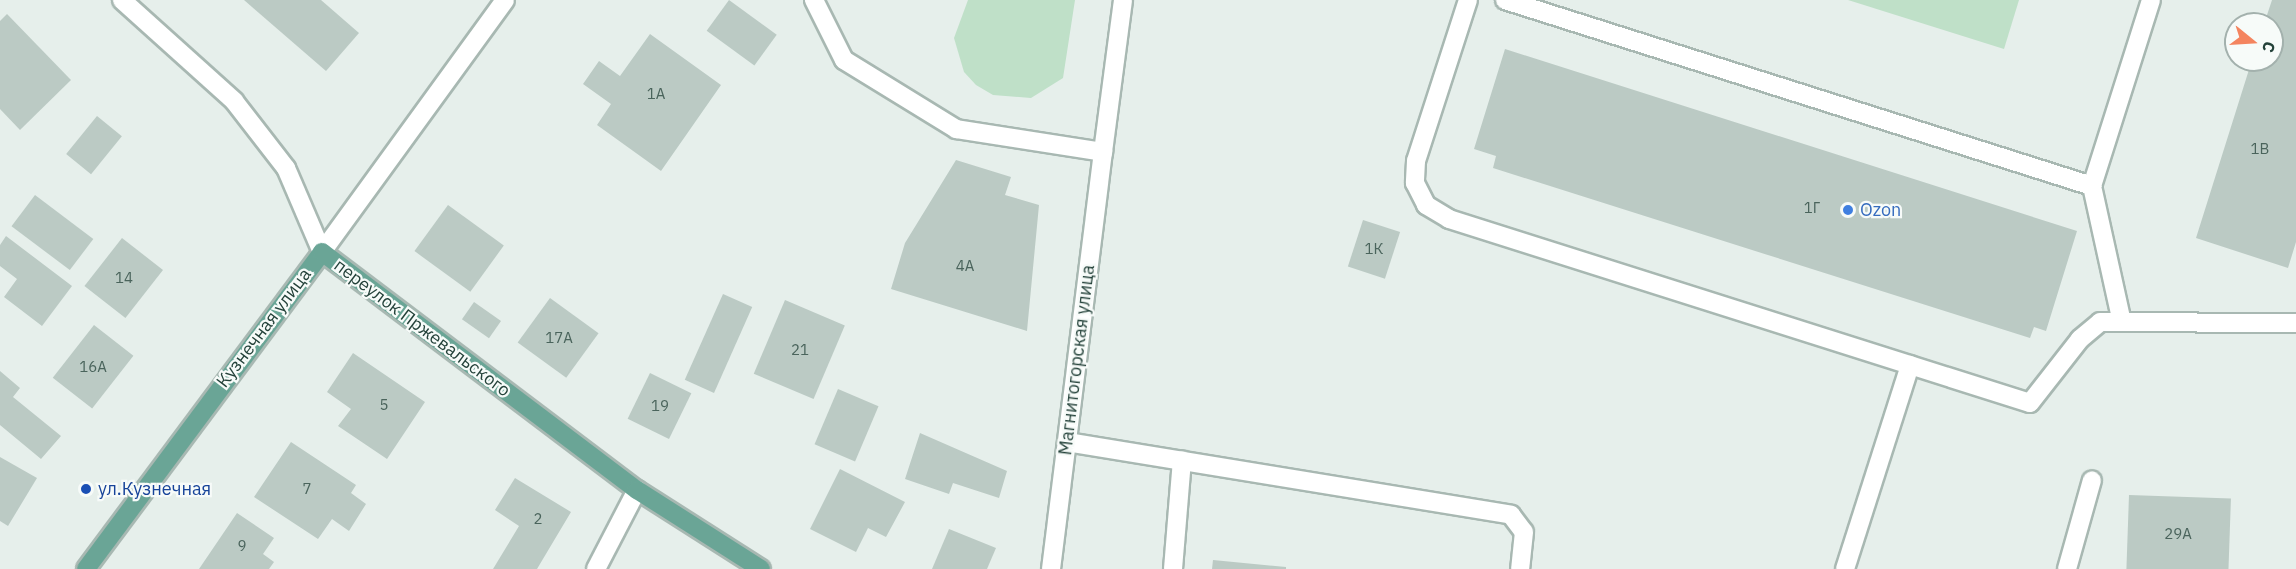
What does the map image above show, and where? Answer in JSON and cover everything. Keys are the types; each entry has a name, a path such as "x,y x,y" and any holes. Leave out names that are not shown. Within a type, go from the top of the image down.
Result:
{"main road":[{"name":"переулок Пржевальского","path":"322,252 637,490 761,569"},
{"name":"Кузнечная улица","path":"86,569 322,252"}],"street":[{"name":"переулок Пржевальского","path":"122,0 234,101 286,168 322,252"},
{"name":"Кузнечная улица","path":"322,252 505,0"},
{"path":"814,0 844,60 956,129 1104,152"},
{"name":"Магнитогорская улица","path":"1051,569 1123,0"},
{"path":"1468,0 1416,161 1415,183 1426,205 1449,219 2030,403 2080,339 2100,322 2121,318 2296,323"},
{"path":"1505,0 2092,186"},
{"path":"2121,318 2092,186 2151,0"},
{"path":"1845,569 1910,365"},
{"path":"1067,442 1511,515 1524,532 1520,569"},
{"path":"1173,569 1182,460"},
{"path":"2067,569 2092,480"},
{"path":"596,569 637,490"}],"green space":[{"path":"968,0 1075,0 1063,78 1031,98 993,95 976,85 964,72 954,38"},
{"path":"1848,0 2019,0 2004,49"}],"building":[{"path":"244,0 321,0 359,33 326,71"},
{"path":"729,0 777,35 754,65 707,31"},
{"path":"2272,0 2296,0 2296,242 2288,268 2196,238 2248,72 2284,72 2284,12 2268,12"},
{"path":"7,14 71,80 20,130 0,109 0,21"},
{"path":"650,34 721,85 661,171 597,125 611,104 583,84 599,61 620,76"},
{"path":"1505,49 2077,231 2046,331 2034,327 2030,338 1493,168 1496,156 1474,149"},
{"path":"97,116 122,136 91,174 66,154"},
{"path":"956,160 1011,177 1005,195 1039,205 1027,331 891,289 905,243"},
{"path":"35,195 93,239 70,270 12,226"},
{"path":"448,205 504,246 470,292 414,251"},
{"path":"1363,220 1400,232 1385,279 1348,267"},
{"path":"6,236 72,286 42,326 4,297 17,279 0,266 0,245"},
{"path":"122,238 163,270 125,318 84,286"},
{"path":"723,294 752,307 714,393 685,380"},
{"path":"550,298 599,333 566,378 518,342"},
{"path":"785,300 845,325 814,399 754,374"},
{"path":"474,302 501,321 489,338 462,319"},
{"path":"94,325 133,356 92,409 53,378"},
{"path":"353,353 425,402 387,459 338,426 351,409 327,392"},
{"path":"0,371 20,388 13,397 61,436 41,459 0,425"},
{"path":"650,373 691,393 669,439 628,419"},
{"path":"838,389 879,406 855,461 815,444"},
{"path":"920,433 1007,471 999,498 953,483 949,494 905,479"},
{"path":"291,442 356,485 351,493 366,504 349,531 332,519 318,539 254,497"},
{"path":"0,457 37,478 8,526 0,521"},
{"path":"840,469 905,502 886,537 868,528 856,552 810,529"},
{"path":"515,478 571,512 537,569 493,569 519,526 495,510"},
{"path":"2129,495 2231,499 2228,569 2126,569"},
{"path":"237,513 274,538 263,554 274,562 269,569 199,569"},
{"path":"949,529 996,548 987,569 932,569"},
{"path":"1213,560 1286,567 1286,569 1212,569"}],"place":[{"name":"Ozon","path":"1848,210"},
{"name":"ул.Кузнечная","path":"86,489"}]}
